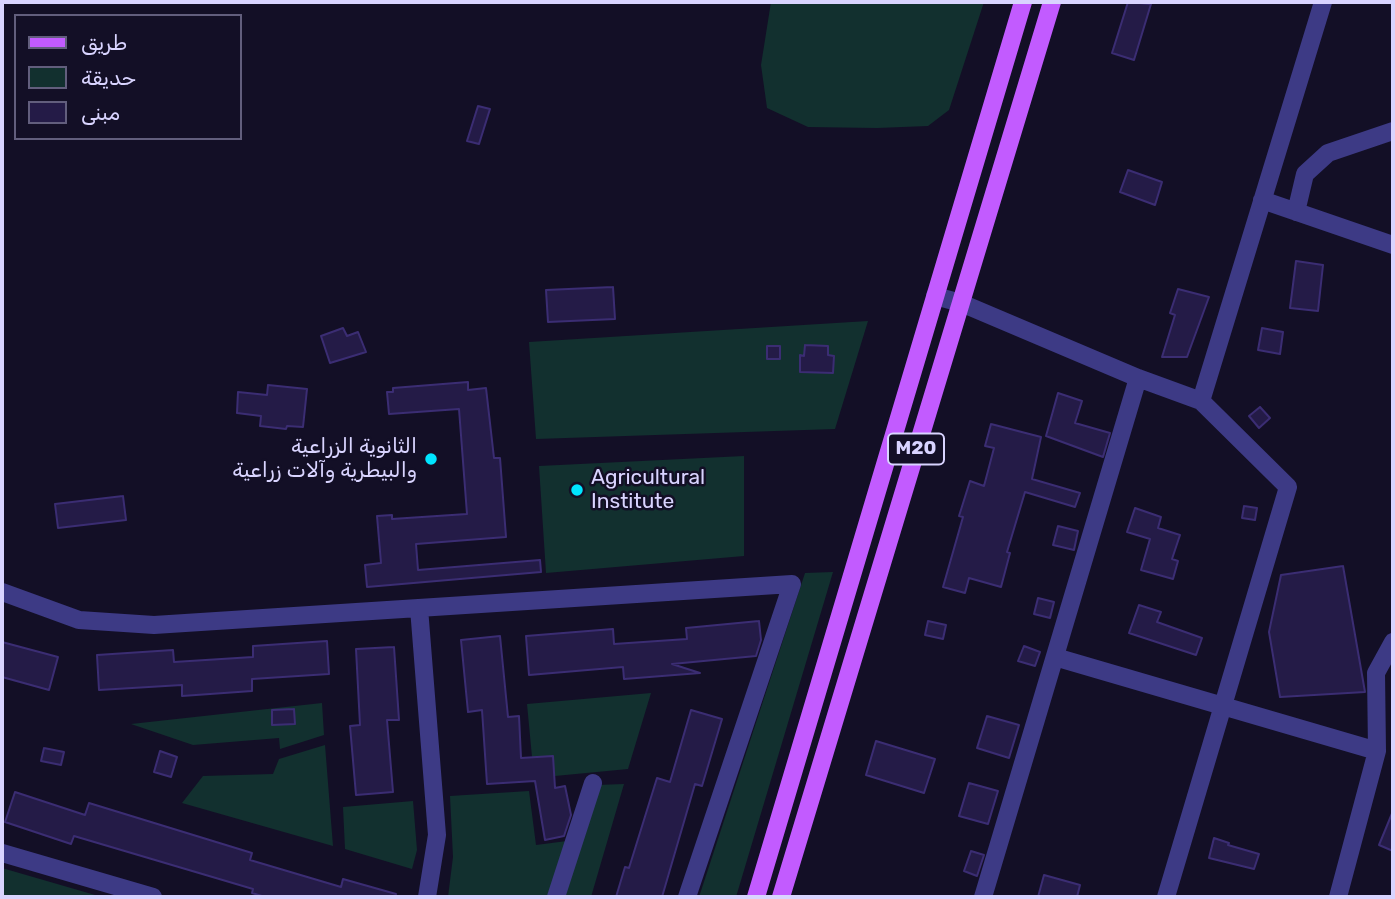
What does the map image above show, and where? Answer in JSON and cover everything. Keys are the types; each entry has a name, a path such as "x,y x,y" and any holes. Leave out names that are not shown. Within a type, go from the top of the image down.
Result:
{"main road":[{"name":"M20","path":"756,897 1023,2"},
{"name":"M20","path":"781,897 1052,2"}],"street":[{"path":"1200,401 1323,2"},
{"path":"1296,212 1305,174 1328,153 1393,131"},
{"path":"1262,200 1393,245"},
{"path":"935,296 961,303 1200,401 1288,486 1166,897"},
{"path":"983,897 1138,377"},
{"path":"2,592 79,620 154,625 792,584 687,897"},
{"path":"419,608 437,835 427,897"},
{"path":"1338,897 1377,751 1376,673 1393,642"},
{"path":"1055,657 1377,751"},
{"path":"556,897 593,782"},
{"path":"2,852 153,897"}],"green space":[{"path":"771,2 984,2 949,110 928,126 877,128 808,127 767,108 761,65"},
{"path":"868,321 835,429 536,439 529,342"},
{"path":"744,456 744,556 546,573 539,466"},
{"path":"833,572 736,897 699,897 805,573"},
{"path":"651,693 628,769 534,778 527,704"},
{"path":"322,703 324,735 280,749 279,738 193,745 131,724"},
{"path":"325,745 333,846 182,803 203,776 273,774 279,759"},
{"path":"624,784 591,897 563,897 597,785"},
{"path":"529,791 536,845 567,841 549,897 448,897 453,857 450,796"},
{"path":"413,801 417,850 412,869 345,849 343,807"},
{"path":"2,868 102,897 2,897"}],"building":[{"path":"1128,2 1151,4 1134,60 1112,53"},
{"path":"478,106 490,109 479,144 467,141"},
{"path":"1128,170 1162,182 1155,205 1120,192"},
{"path":"1296,261 1323,265 1318,311 1290,308"},
{"path":"613,287 615,319 548,322 546,290"},
{"path":"1178,289 1209,297 1187,357 1162,357 1175,315 1170,313"},
{"path":"343,328 347,336 358,332 366,352 330,363 321,336"},
{"path":"1262,328 1283,332 1280,354 1258,350"},
{"path":"805,345 828,346 828,355 834,356 833,373 800,372 800,355 804,356"},
{"path":"767,346 780,346 780,359 767,359"},
{"path":"468,382 468,390 486,388 494,458 500,458 506,537 416,544 418,570 540,560 541,572 367,587 365,565 381,563 377,516 392,515 392,519 467,514 459,409 389,414 387,392 393,392 393,388"},
{"path":"268,385 307,389 303,427 287,426 286,429 260,426 261,416 237,413 238,392 267,395"},
{"path":"1058,393 1082,401 1075,423 1110,433 1103,457 1046,436"},
{"path":"1260,407 1270,418 1259,428 1249,416"},
{"path":"991,424 1041,437 1032,479 1080,493 1075,507 1025,492 1007,552 1010,553 1001,587 969,578 965,593 943,587 963,517 959,516 970,481 984,486 994,448 985,446"},
{"path":"123,496 126,520 58,528 55,504"},
{"path":"1244,506 1257,508 1255,520 1242,518"},
{"path":"1135,508 1161,517 1158,528 1180,535 1172,559 1178,561 1173,579 1141,570 1150,539 1127,532"},
{"path":"1058,526 1078,531 1074,550 1053,545"},
{"path":"1343,566 1365,692 1280,697 1269,632 1281,575"},
{"path":"1038,598 1054,602 1050,618 1034,614"},
{"path":"1139,605 1161,612 1157,622 1202,638 1196,655 1129,633"},
{"path":"759,621 761,640 756,656 672,664 700,673 624,679 623,667 529,675 526,636 613,629 614,644 687,639 686,628"},
{"path":"928,621 946,625 943,639 925,635"},
{"path":"500,636 508,717 519,716 521,758 553,756 555,788 565,786 571,815 564,836 545,840 535,781 487,784 482,710 468,712 461,640"},
{"path":"327,641 329,674 252,679 252,691 182,696 182,685 99,690 97,655 173,650 174,662 253,657 253,646"},
{"path":"2,642 58,657 49,690 2,677"},
{"path":"1024,646 1040,652 1035,666 1018,661"},
{"path":"394,647 399,720 387,720 393,792 356,795 350,726 360,725 356,649"},
{"path":"294,709 295,724 272,725 272,710"},
{"path":"691,710 722,719 702,786 695,784 662,897 616,897 625,867 629,868 657,778 670,782"},
{"path":"987,716 1019,725 1009,758 977,748"},
{"path":"876,741 935,759 924,793 866,775"},
{"path":"44,748 64,752 61,765 41,761"},
{"path":"160,751 177,757 171,777 154,772"},
{"path":"969,783 998,791 988,824 959,816"},
{"path":"15,792 85,815 89,803 252,853 250,860 341,887 343,879 396,894 395,897 265,897 252,893 253,889 74,836 71,844 5,822"},
{"path":"1393,811 1393,851 1379,845"},
{"path":"1214,838 1259,854 1254,869 1209,858"},
{"path":"971,851 984,855 977,876 964,871"},
{"path":"1044,875 1080,885 1077,897 1038,897"}],"place":[{"name":"الثانوية الزراعية والبيطرية وآلات زراعية","path":"431,459"},
{"name":"Agricultural Institute","path":"577,490"}]}
